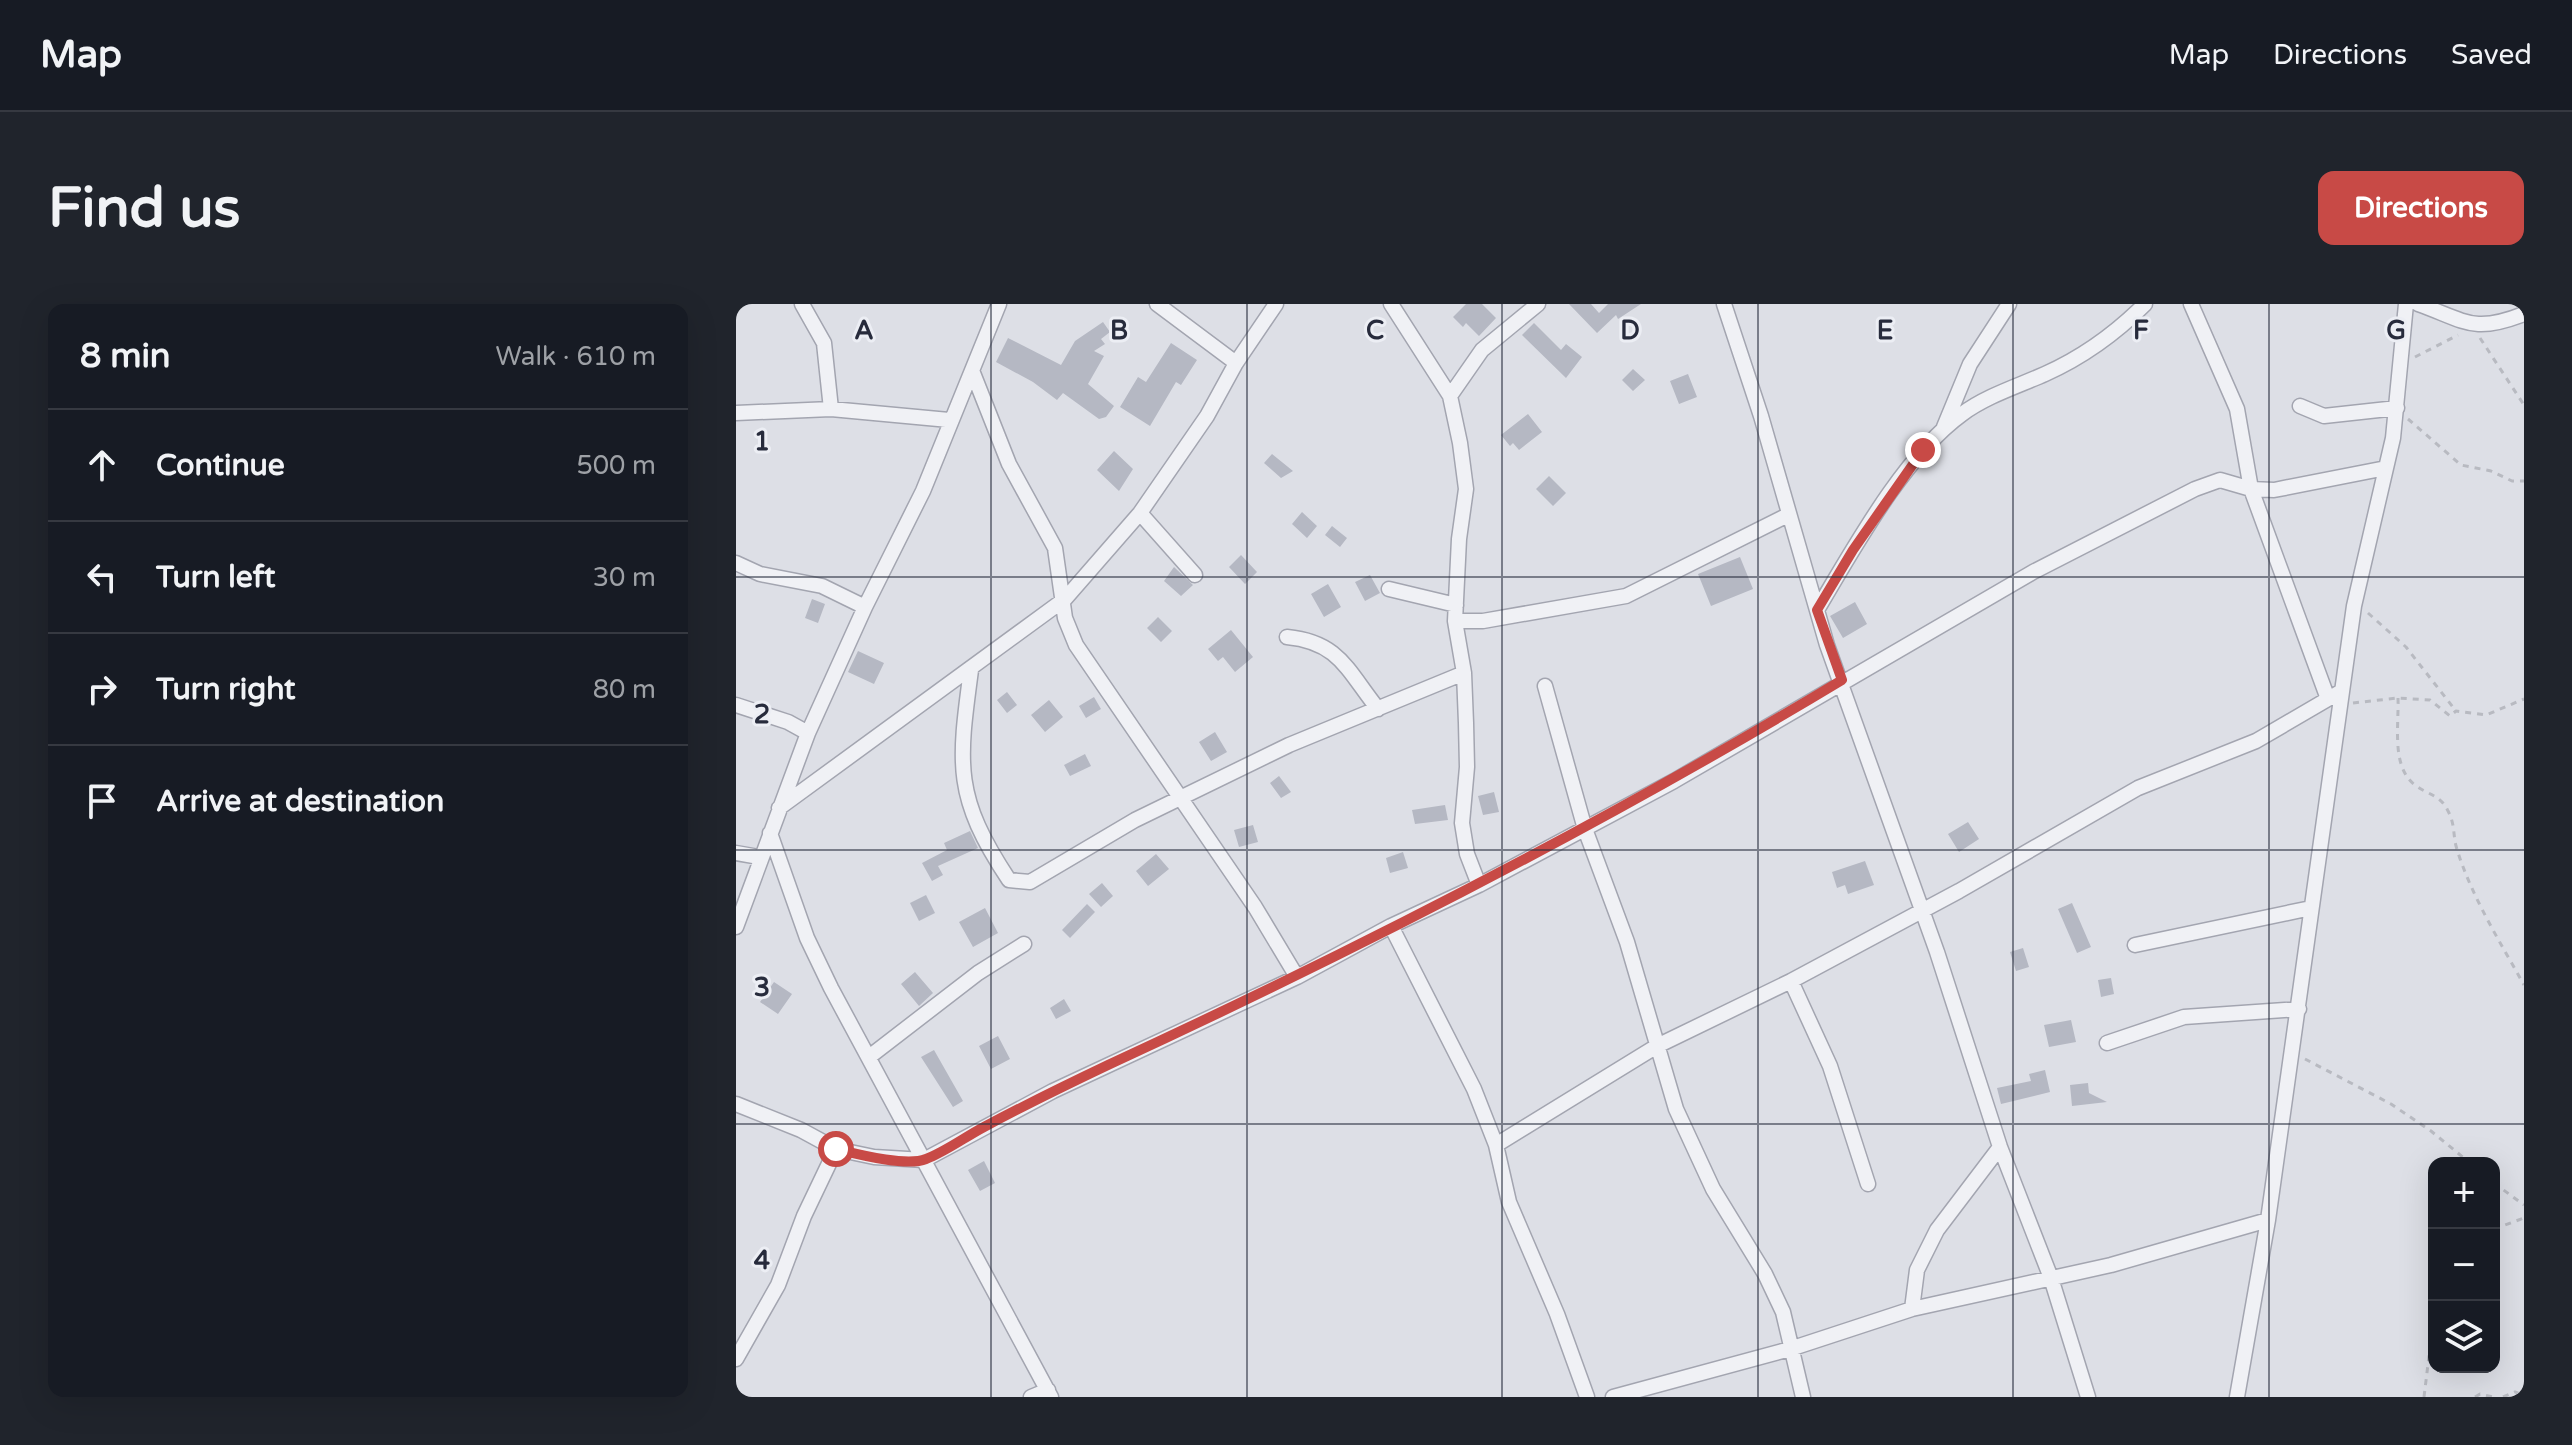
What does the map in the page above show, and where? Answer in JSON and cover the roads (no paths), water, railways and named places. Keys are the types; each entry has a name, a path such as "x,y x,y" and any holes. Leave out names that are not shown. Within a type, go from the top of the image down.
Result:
{"street":[{"path":"802,304 824,343 831,409"},
{"path":"736,927 759,857 808,733 865,607 923,491 949,420 973,373 999,304"},
{"path":"1157,304 1236,363"},
{"path":"779,808 1065,599 1140,513 1207,416 1236,363 1276,304"},
{"path":"1391,304 1450,396 1466,489 1459,539 1455,621 1464,673 1467,767 1462,823 1467,854 1479,885"},
{"path":"1450,396 1482,350 1538,304"},
{"path":"1724,304 1817,610 2000,1147 2051,1278 2088,1397"},
{"path":"1817,610 1853,550 1923,450 1942,429 1965,411 2093,348 2145,304"},
{"path":"2191,304 2237,409 2251,489 2335,699"},
{"path":"2237,1397 2268,1220 2311,908 2326,825 2335,699 2397,408 2406,304"},
{"path":"2418,304 2475,327 2495,325 2524,314"},
{"path":"1942,429 1970,364 2002,307"},
{"path":"973,373 1009,464 1055,548 1065,599 1065,618 1076,645 1255,907 1297,977"},
{"path":"2300,406 2324,416 2397,408"},
{"path":"736,413 831,409 949,420"},
{"path":"736,1104 801,1130 836,1149 874,1157 924,1160 1053,1091 1297,977 1391,926 1479,885 1674,781 1842,680 2033,572 2195,489 2220,480 2251,489 2274,490 2386,468"},
{"path":"1140,513 1195,575"},
{"path":"1455,621 1483,621 1626,596 1788,515"},
{"path":"736,563 760,574 822,586 865,607"},
{"path":"1389,589 1456,605"},
{"path":"1287,637 1314,639 1328,647 1378,709"},
{"path":"971,670 961,748 964,790 982,839 1009,880 1030,882 1135,820 1289,745 1464,673"},
{"path":"1545,686 1585,829 1627,942 1657,1046 1692,1148 1765,1274 1783,1312 1803,1397"},
{"path":"1496,1145 1657,1046 1791,981 2138,788 2256,741 2335,699"},
{"path":"736,705 788,722 808,733"},
{"path":"770,833 807,938 1050,1393 1031,1397"},
{"path":"736,853 759,857"},
{"path":"2135,945 2311,908"},
{"path":"1391,926 1474,1089 1496,1145 1509,1202 1557,1314 1587,1397"},
{"path":"869,1057 978,973 1024,944"},
{"path":"1791,981 1830,1066 1868,1184"},
{"path":"2107,1043 2184,1017 2299,1009"},
{"path":"1912,1309 1917,1270 1937,1230 2000,1147"},
{"path":"736,1359 778,1285 804,1216 836,1149"},
{"path":"1622,1396 1790,1349 1912,1309 2111,1265 2268,1220"}]}
